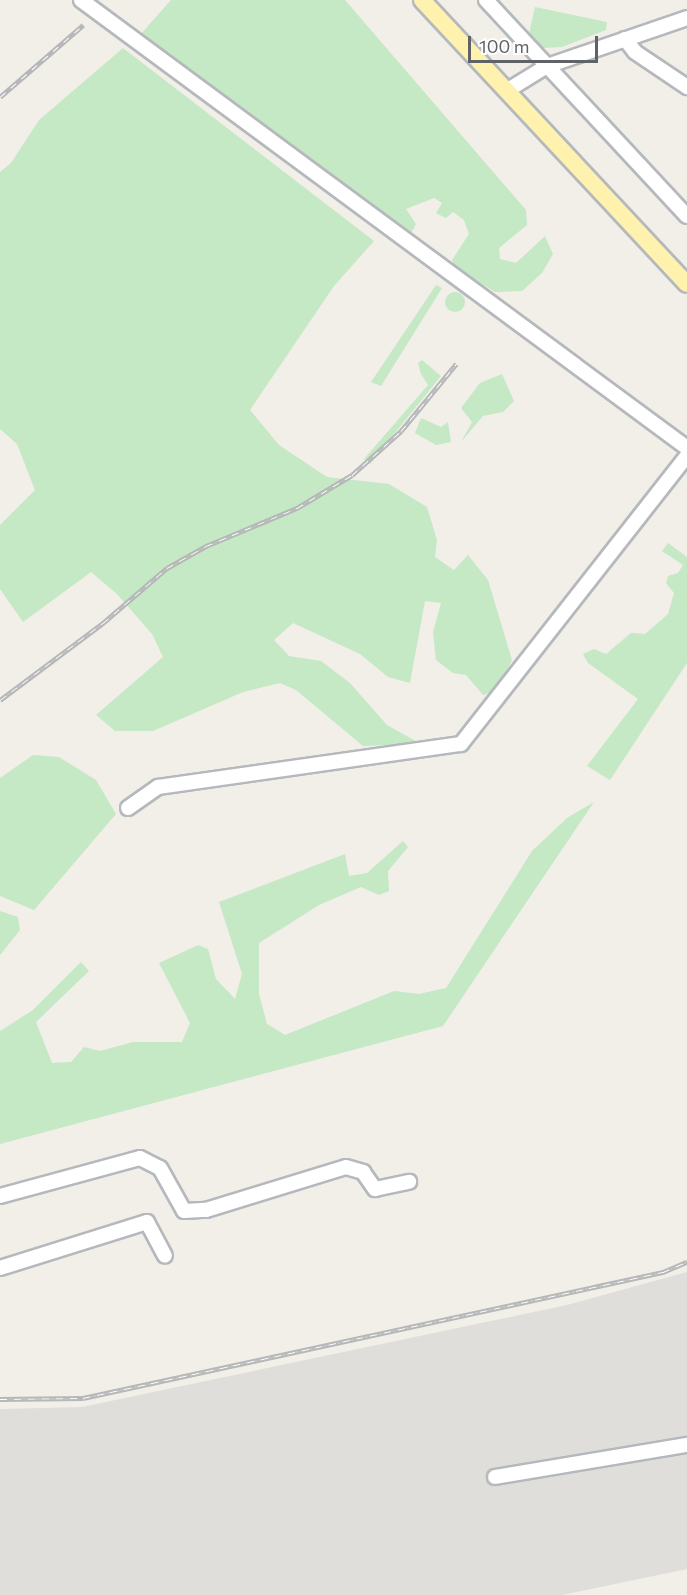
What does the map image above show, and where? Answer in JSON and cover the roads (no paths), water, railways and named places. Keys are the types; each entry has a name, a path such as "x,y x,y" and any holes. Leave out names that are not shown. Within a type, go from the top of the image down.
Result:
{"main road":[{"path":"422,0 687,284"}],"street":[{"path":"81,0 687,448"},
{"path":"486,0 687,216"},
{"path":"508,90 547,66 687,18"},
{"path":"625,39 635,52 687,87"},
{"path":"128,808 158,787 460,744 687,456"},
{"path":"0,1196 140,1158 160,1168 184,1211 206,1210 346,1167 363,1172 375,1189 409,1182"},
{"path":"0,1268 147,1222 165,1256"},
{"path":"495,1477 687,1445"}],"railway":[{"path":"0,97 83,25"},
{"path":"0,700 103,623 167,568 206,546 297,508 352,475 401,431 456,364"},
{"path":"0,1399 83,1398 663,1272 687,1262"}]}
